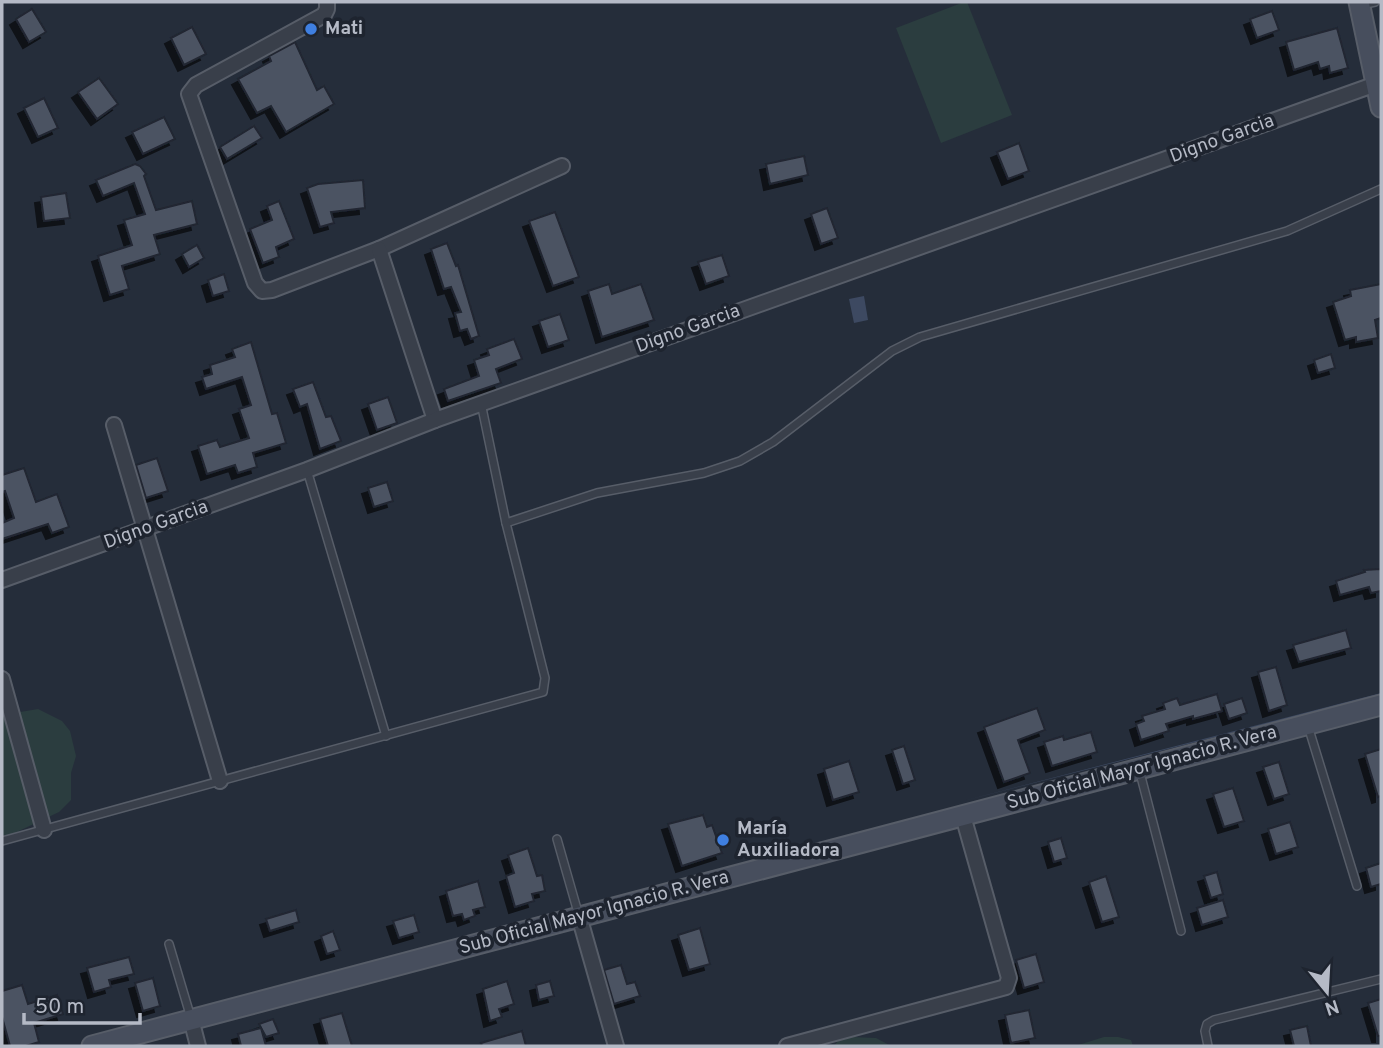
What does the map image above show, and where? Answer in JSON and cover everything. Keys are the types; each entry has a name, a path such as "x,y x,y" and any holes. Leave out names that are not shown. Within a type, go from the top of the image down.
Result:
{"street":[{"path":"327,2 324,15 196,85 189,94 255,283 262,291 272,290 379,248 562,166"},
{"path":"1365,3 1381,107"},
{"name":"Digno Garcia","path":"2,580 307,470 481,403 1376,84"},
{"path":"379,248 435,420"},
{"path":"114,425 220,782"},
{"path":"2,679 44,830"},
{"name":"Sub Oficial Mayor Ignacio R. Vera","path":"92,1046 1381,705"},
{"path":"787,1046 1006,987 1009,978 963,816"},
{"path":"579,916 616,1046"},
{"path":"191,1019 198,1046"}],"lane":[{"path":"506,523 597,493 704,473 740,461 773,442 892,351 920,337 1287,231 1381,188"},
{"path":"2,841 538,695 545,688 545,678 506,523 481,403"},
{"path":"307,470 386,736"},
{"path":"1308,725 1357,886"},
{"path":"1139,769 1181,931"},
{"path":"556,839 579,916"},
{"path":"169,944 191,1019"},
{"path":"1208,1046 1205,1031 1207,1024 1214,1020 1381,979"}],"shaded area":[{"path":"967,2 1012,115 941,143 896,28"},
{"path":"38,709 62,721 70,731 76,756 71,773 71,800 59,812 2,839 2,715"},
{"path":"851,1037 876,1038 891,1046 834,1046 838,1041"},
{"path":"1104,1037 1131,1040 1133,1046 1075,1046"}],"water":[{"path":"864,296 868,320 854,323 849,299"},
{"path":"1381,693 1381,695 959,802"}],"building":[{"path":"32,9 46,32 29,42 16,19"},
{"path":"1272,11 1279,30 1257,38 1250,19"},
{"path":"192,27 206,54 184,65 171,38"},
{"path":"1337,28 1348,68 1330,73 1329,66 1320,69 1318,62 1294,70 1286,42"},
{"path":"295,42 317,90 324,86 334,104 286,132 271,106 257,113 238,79 271,61 269,56"},
{"path":"99,78 118,104 97,119 78,92"},
{"path":"44,98 58,128 38,137 24,108"},
{"path":"164,117 175,139 143,154 132,132"},
{"path":"254,126 262,138 227,159 220,147"},
{"path":"1019,143 1029,171 1008,179 997,152"},
{"path":"804,156 808,175 770,184 766,164"},
{"path":"135,164 146,174 144,176 156,210 192,201 197,224 154,235 160,254 122,266 129,289 110,295 98,256 132,245 124,220 145,214 134,183 103,196 96,180"},
{"path":"363,180 365,208 331,212 334,223 320,227 307,188 318,184"},
{"path":"66,193 70,218 44,221 41,197"},
{"path":"279,201 294,239 276,247 279,257 263,263 250,229 272,220 267,206"},
{"path":"827,208 838,238 821,244 811,214"},
{"path":"555,212 579,277 553,286 529,221"},
{"path":"447,243 456,266 458,265 479,336 471,339 467,329 460,331 455,313 461,312 451,287 444,289 431,249"},
{"path":"197,245 204,258 189,267 182,254"},
{"path":"722,255 729,276 706,284 698,262"},
{"path":"224,274 229,291 213,296 208,280"},
{"path":"609,284 612,294 641,284 654,320 602,337 588,291"},
{"path":"1381,284 1381,318 1375,320 1378,338 1356,342 1356,337 1345,340 1333,302 1351,296 1350,290"},
{"path":"560,314 569,340 548,347 539,321"},
{"path":"514,339 522,359 496,369 501,383 448,401 444,389 479,376 474,360 489,355 487,349"},
{"path":"251,342 272,414 277,413 286,443 253,453 257,467 238,473 235,465 207,474 198,446 217,440 220,447 249,438 239,409 251,405 242,377 206,389 202,377 212,374 210,365 235,357 232,349"},
{"path":"1331,354 1335,368 1318,373 1314,360"},
{"path":"313,382 326,417 331,416 341,441 320,449 307,404 300,407 293,389"},
{"path":"388,397 397,423 377,430 368,404"},
{"path":"157,458 168,491 146,498 136,465"},
{"path":"24,468 36,502 57,494 69,527 52,533 48,524 2,539 2,523 14,518 5,491 2,492 2,475"},
{"path":"387,482 393,501 374,507 368,488"},
{"path":"1381,569 1381,591 1371,593 1369,587 1340,595 1336,581 1365,572 1364,570"},
{"path":"1346,630 1351,648 1299,662 1293,645"},
{"path":"1276,667 1287,705 1269,711 1258,672"},
{"path":"1217,694 1222,711 1166,724 1169,731 1141,740 1136,724 1144,721 1142,716 1165,709 1163,703 1177,698 1180,705"},
{"path":"1242,698 1247,713 1229,719 1224,704"},
{"path":"1037,708 1045,730 1018,740 1030,773 1004,782 984,727"},
{"path":"1091,732 1097,752 1052,766 1044,742 1063,736 1064,740"},
{"path":"904,746 915,780 903,784 892,750"},
{"path":"1381,749 1381,796 1378,797 1365,754"},
{"path":"849,761 859,792 833,800 824,769"},
{"path":"1279,762 1289,794 1274,799 1263,767"},
{"path":"1233,788 1244,821 1224,827 1213,794"},
{"path":"703,815 707,827 712,825 722,853 682,866 668,824"},
{"path":"1290,822 1298,847 1276,854 1268,829"},
{"path":"1061,838 1067,858 1054,862 1048,842"},
{"path":"528,848 537,876 542,875 545,891 532,894 534,901 515,907 506,876 514,873 508,855"},
{"path":"1381,863 1381,884 1371,887 1366,868"},
{"path":"1217,872 1223,894 1211,898 1204,876"},
{"path":"1106,876 1119,917 1102,922 1089,882"},
{"path":"478,881 485,907 473,910 475,916 464,920 462,914 453,916 446,891"},
{"path":"1223,900 1228,917 1202,925 1197,908"},
{"path":"296,910 299,922 270,931 266,919"},
{"path":"414,915 419,932 399,938 393,921"},
{"path":"700,928 710,964 689,970 678,935"},
{"path":"333,931 340,950 327,954 321,936"},
{"path":"1036,954 1044,982 1024,988 1016,960"},
{"path":"129,957 134,974 109,980 111,987 94,992 87,968"},
{"path":"621,965 627,984 635,982 640,996 614,1004 604,970"},
{"path":"153,978 160,1006 143,1011 135,983"},
{"path":"507,981 514,1004 499,1009 502,1017 490,1021 483,989"},
{"path":"550,981 554,996 539,1000 536,985"},
{"path":"22,985 28,1004 57,995 63,1014 34,1023 39,1042 26,1046 10,1046 2,1017 2,991"},
{"path":"1381,999 1381,1036 1378,1036 1368,1003"},
{"path":"1029,1010 1035,1038 1011,1043 1005,1015"},
{"path":"342,1013 352,1046 328,1046 320,1019"},
{"path":"273,1019 279,1033 266,1037 259,1024"},
{"path":"1307,1026 1311,1046 1294,1046 1290,1030"},
{"path":"261,1028 266,1046 241,1046 238,1034"},
{"path":"522,1031 526,1046 482,1046 481,1043"}],"place":[{"name":"Mati","path":"311,29"},
{"name":"María Auxiliadora","path":"723,840"}]}
